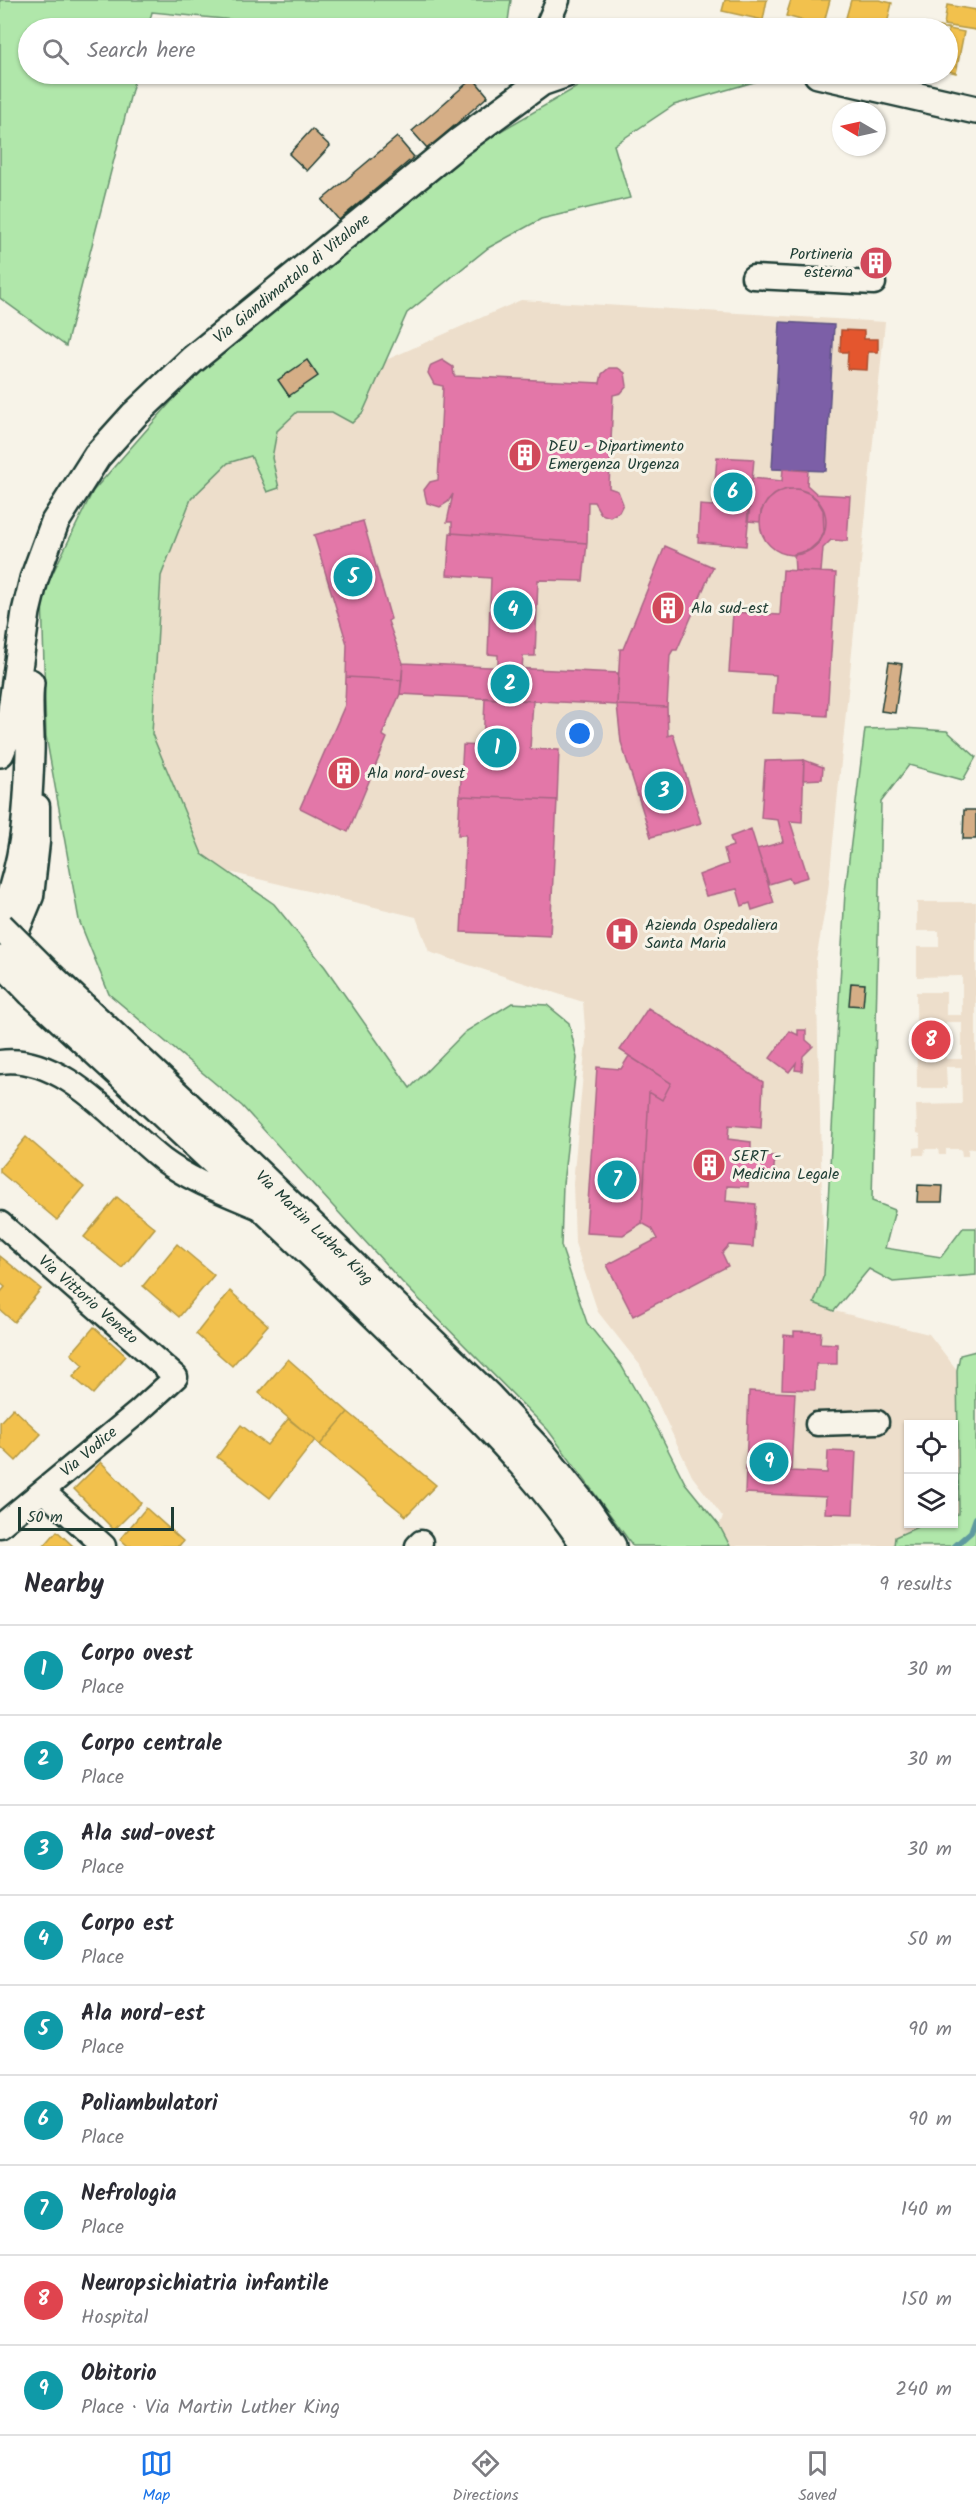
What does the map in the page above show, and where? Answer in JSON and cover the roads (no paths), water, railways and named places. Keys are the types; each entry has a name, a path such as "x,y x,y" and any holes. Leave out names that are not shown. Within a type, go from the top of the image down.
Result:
{"main road":[{"name":"Via Giandimartalo di Vitalone","path":"55,522 97,456 134,415 192,360 458,143 538,84"},
{"path":"862,84 976,110"},
{"path":"0,925 14,890 25,841 30,751 29,689 55,522"},
{"path":"0,753 9,731 26,612 34,579 55,522"},
{"name":"Via Martin Luther King","path":"0,925 40,984 473,1411 525,1468 586,1546"},
{"name":"Via Martin Luther King","path":"0,960 40,984 181,1100 488,1396 544,1456 588,1511 612,1546"}],"street":[{"path":"550,18 558,0"},
{"path":"753,277 874,283"},
{"path":"0,975 32,896 38,842 38,801 30,751"},
{"path":"0,1044 72,1082 165,1161 194,1179 269,1212"},
{"path":"0,1062 44,1066"},
{"name":"Via Vittorio Veneto","path":"0,1223 176,1377"},
{"name":"Via Vodice","path":"0,1526 176,1377"},
{"path":"818,1424 877,1422"},
{"path":"43,1491 104,1546"}],"waterway":[{"path":"955,1546 971,1532 976,1518"}],"place":[{"name":"Portineria esterna","path":"876,263"},
{"name":"DEU - Dipartimento Emergenza Urgenza","path":"525,455"},
{"name":"Poliambulatori","path":"733,492"},
{"name":"Ala nord-est","path":"353,577"},
{"name":"Ala sud-est","path":"668,608"},
{"name":"Corpo est","path":"513,610"},
{"name":"Corpo centrale","path":"510,684"},
{"name":"Corpo ovest","path":"497,748"},
{"name":"Ala nord-ovest","path":"344,773"},
{"name":"Ala sud-ovest","path":"664,791"},
{"name":"Azienda Ospedaliera Santa Maria","path":"622,934"},
{"name":"Neuropsichiatria infantile","path":"931,1040"},
{"name":"SERT - Medicina Legale","path":"709,1165"},
{"name":"Nefrologia","path":"617,1180"},
{"name":"Obitorio","path":"769,1462"}]}
